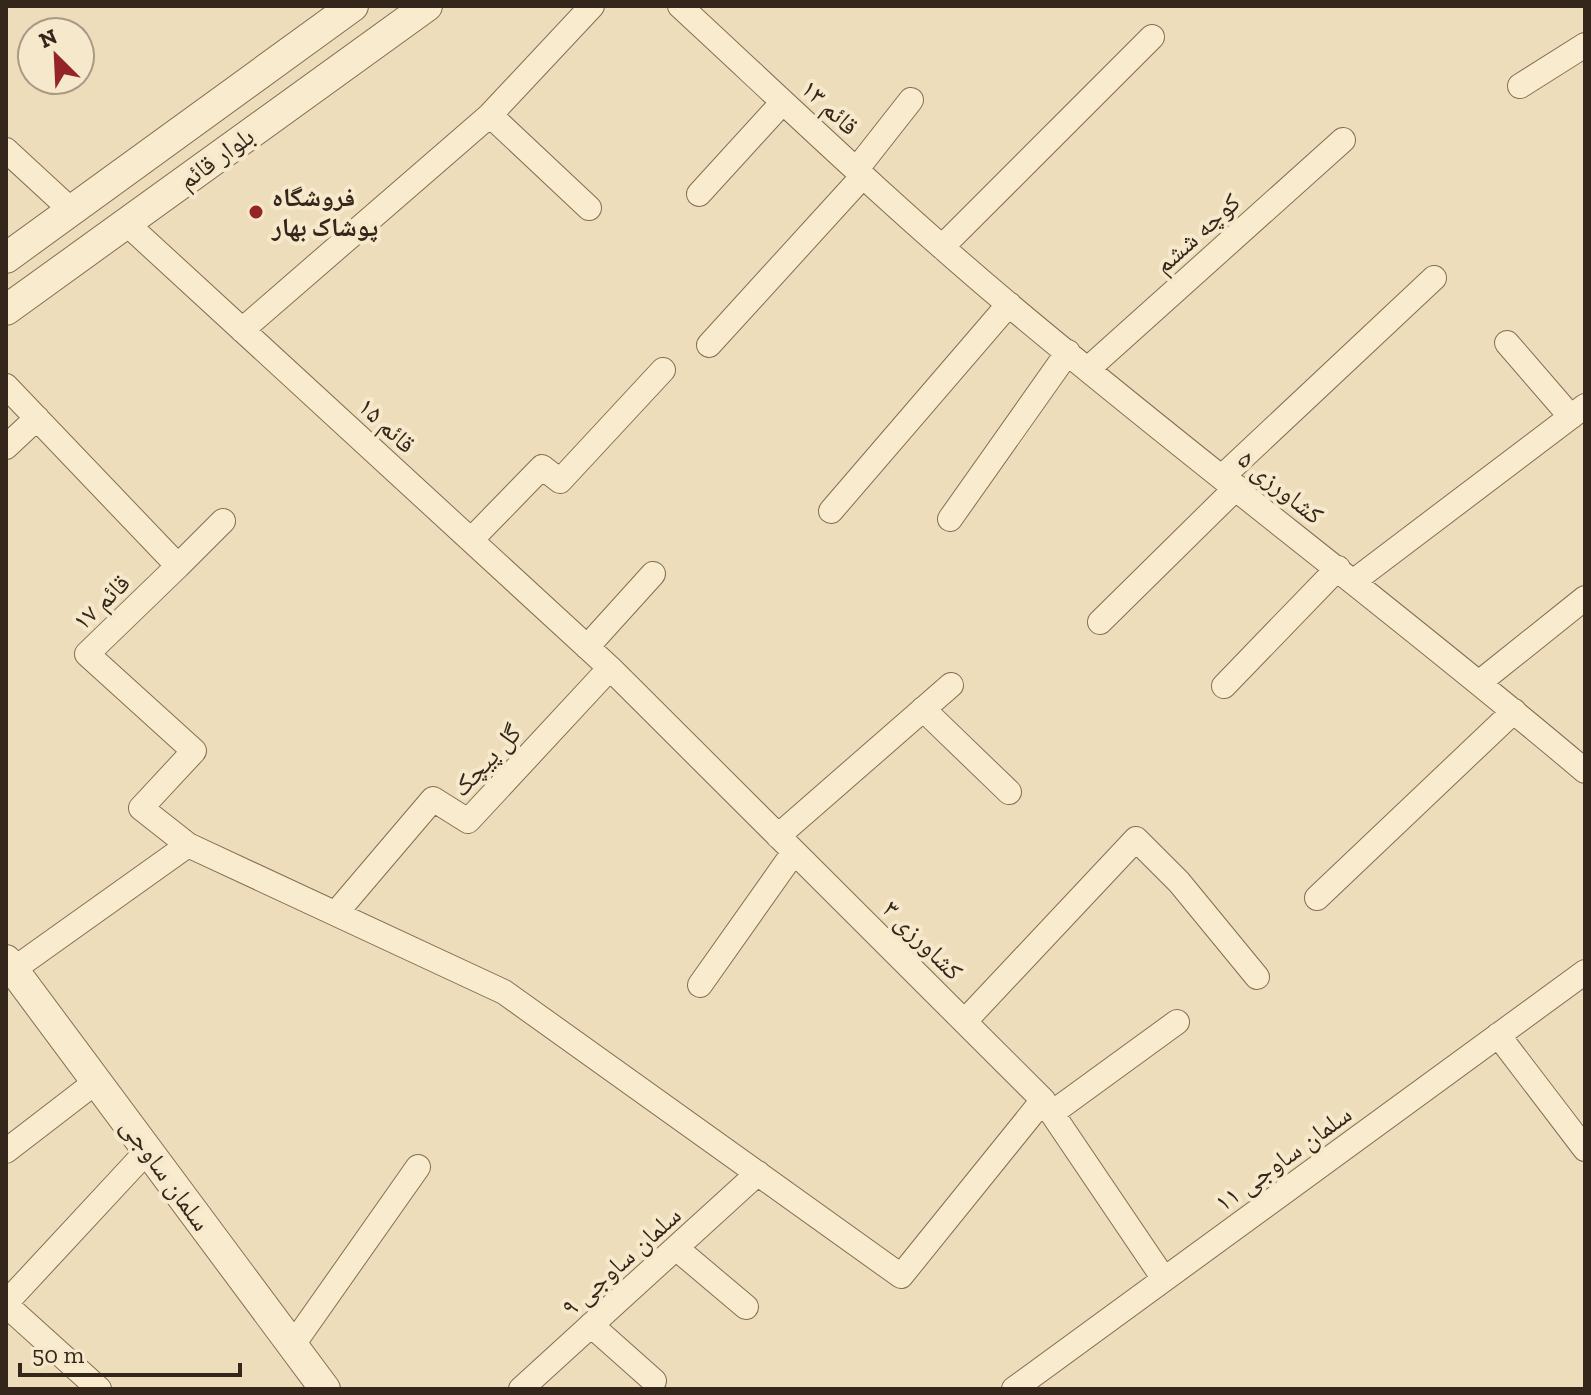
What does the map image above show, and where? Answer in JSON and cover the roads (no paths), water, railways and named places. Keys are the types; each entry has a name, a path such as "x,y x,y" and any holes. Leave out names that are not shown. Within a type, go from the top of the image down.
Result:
{"street":[{"name":"بلوار قائم","path":"6,258 353,6"},
{"name":"بلوار قائم","path":"6,310 427,6"},
{"path":"242,330 490,115 592,6"},
{"name":"قائم ۱۳","path":"680,6 942,247"},
{"path":"942,247 1152,37"},
{"path":"1520,86 1585,45"},
{"path":"709,345 860,173 911,100"},
{"path":"699,194 783,102"},
{"path":"490,115 589,208"},
{"name":"کوچه ششم","path":"1089,368 1343,140"},
{"path":"6,150 71,210"},
{"name":"قائم ۱۵","path":"126,223 610,668"},
{"name":"کشاورزی ۵","path":"942,247 1068,352 1480,682 1585,771"},
{"path":"1100,622 1230,482 1434,278"},
{"path":"831,511 1009,304"},
{"path":"1224,686 1346,575 1578,412 1507,343"},
{"path":"950,519 1068,352"},
{"path":"471,540 542,467 560,481 663,370"},
{"path":"6,386 178,566 223,521"},
{"path":"6,447 37,418"},
{"name":"قائم ۱۷","path":"178,566 87,654 194,751 141,808 188,845"},
{"path":"587,647 653,574"},
{"path":"1480,682 1585,598"},
{"name":"کشاورزی ۳","path":"610,668 1048,1106 1164,1279"},
{"name":"گل پیچک","path":"336,913 433,799 468,821 610,668"},
{"path":"700,985 786,844 951,685"},
{"path":"923,709 1009,792"},
{"path":"1317,898 1514,711"},
{"path":"965,1021 1136,839 1179,882 1257,977"},
{"path":"10,964 188,845 504,992 901,1276 1048,1106 1177,1022"},
{"name":"سلمان ساوجی","path":"10,964 325,1389"},
{"name":"سلمان ساوجی ۱۱","path":"1014,1389 1585,972"},
{"path":"1498,1035 1585,1149"},
{"path":"6,1151 97,1081"},
{"path":"99,1389 6,1304 149,1149"},
{"path":"292,1346 418,1167"},
{"name":"سلمان ساوجی ۹","path":"521,1389 758,1173"},
{"path":"676,1248 746,1307"},
{"path":"591,1325 654,1381"}],"place":[{"name":"فروشگاه پوشاک بهار","path":"256,212"}]}
